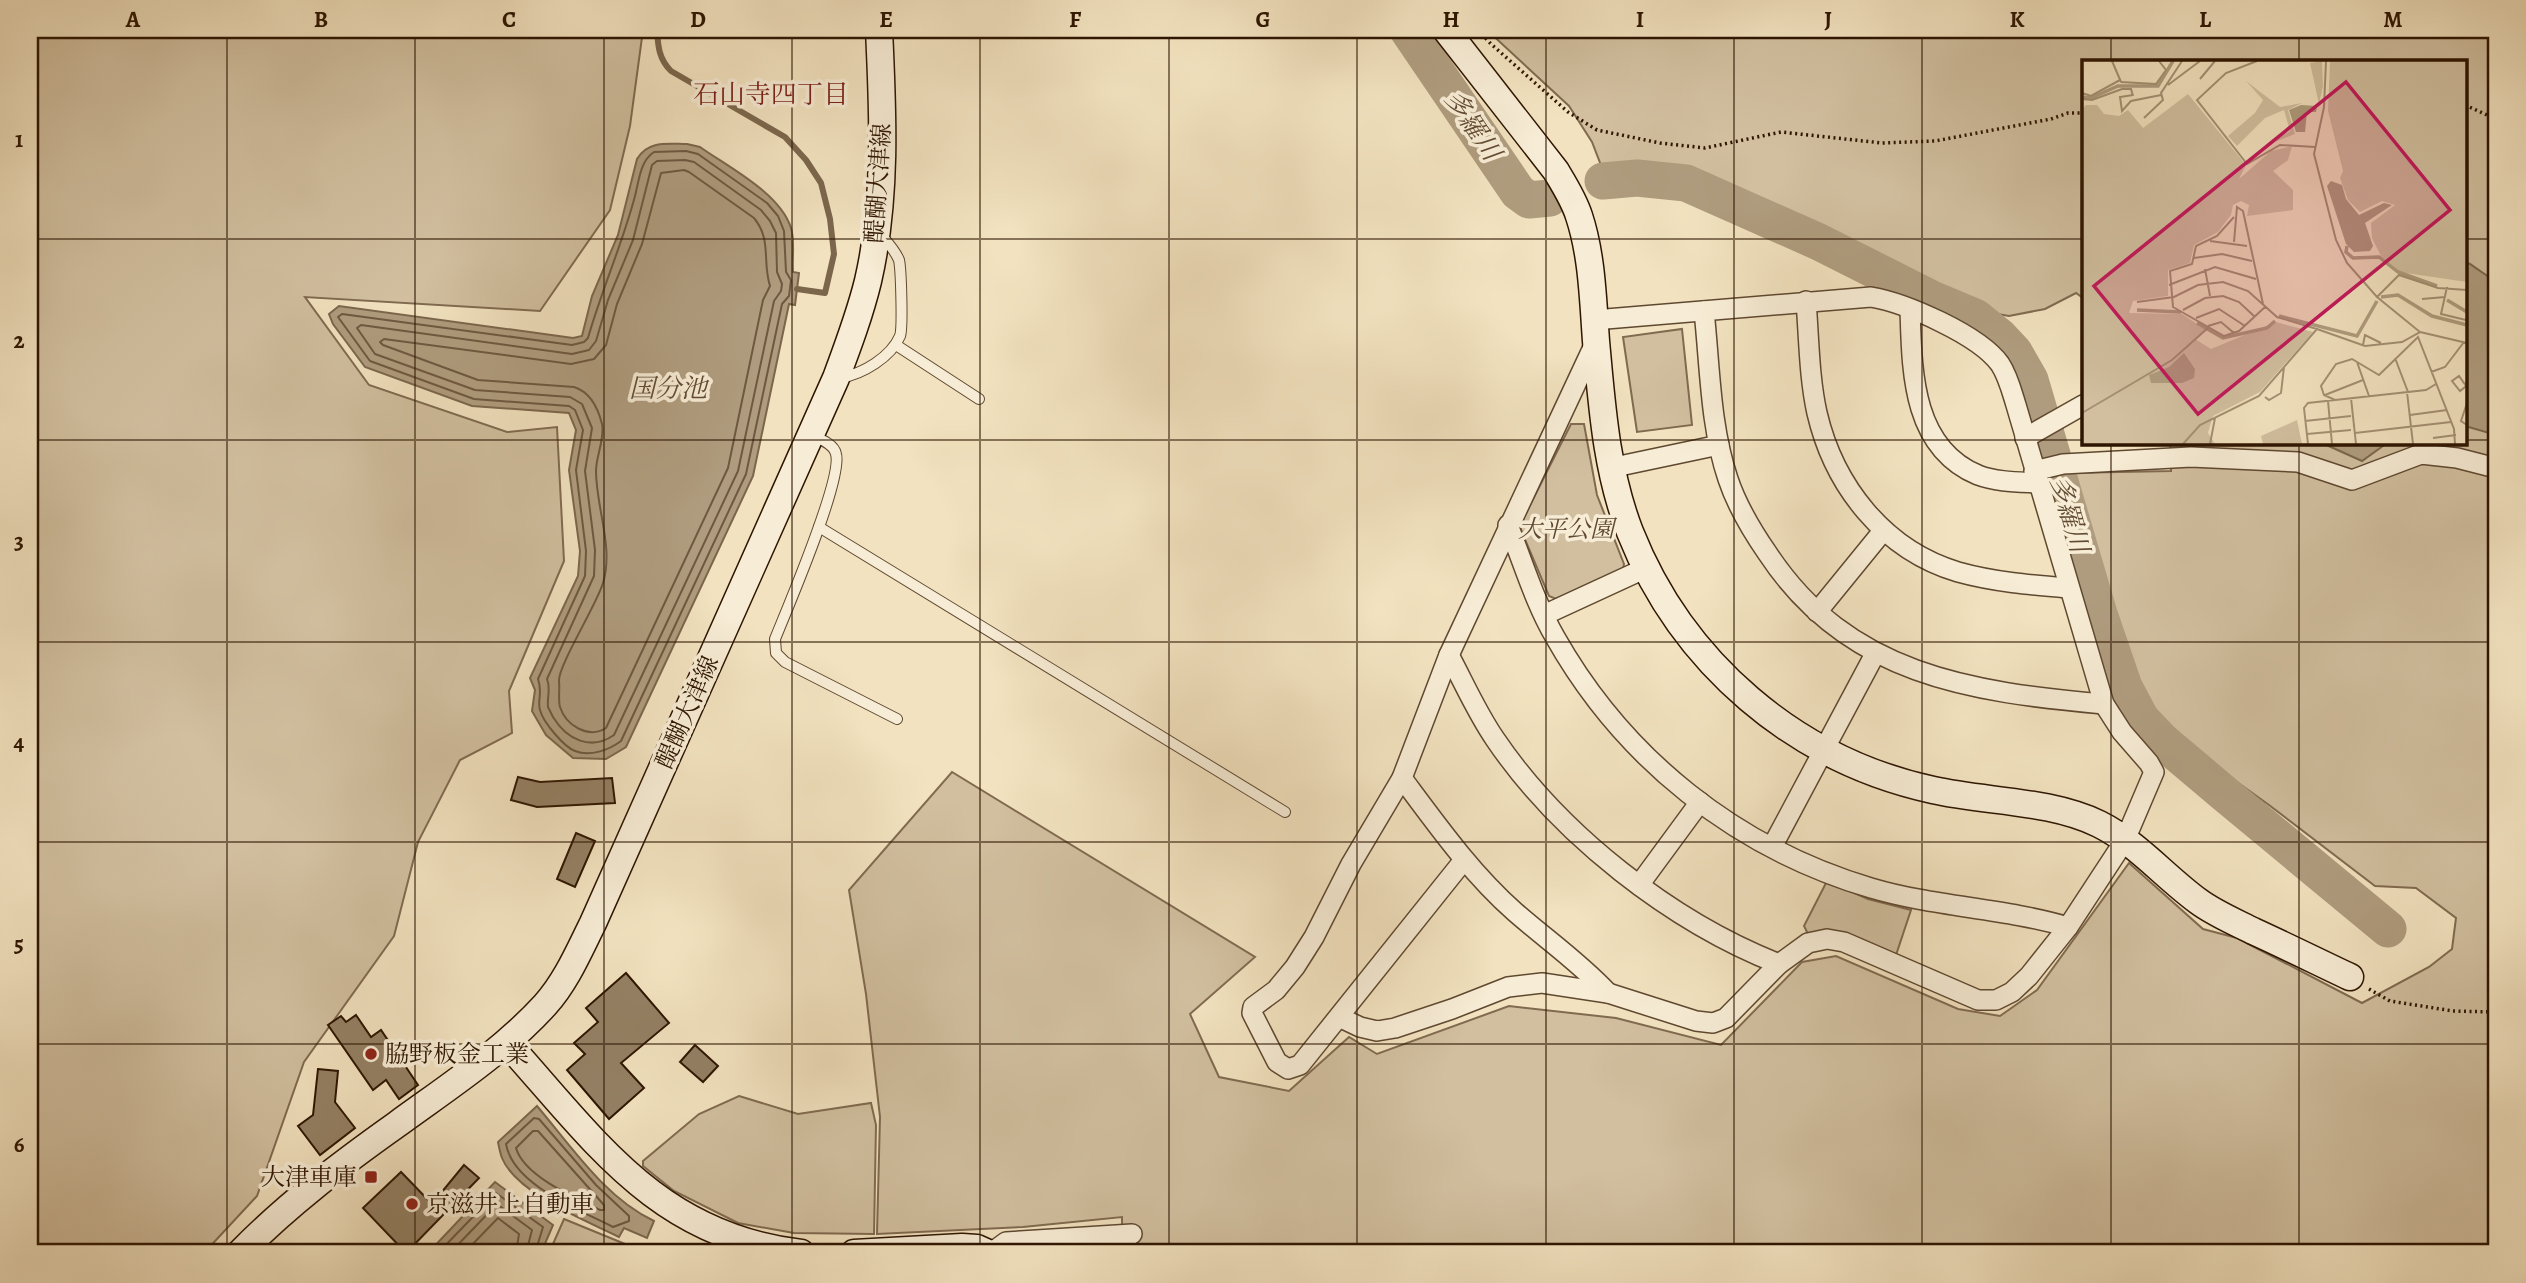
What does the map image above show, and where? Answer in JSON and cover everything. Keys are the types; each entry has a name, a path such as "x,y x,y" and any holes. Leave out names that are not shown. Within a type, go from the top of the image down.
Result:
{"street":[{"name":"醍醐大津線","path":"240,1253 295,1202 343,1163 480,1066 507,1043 546,1003 572,965 836,378 868,281 881,187 883,104 879,30"},
{"path":"1446,30 1556,171 1571,195 1580,218 1587,251 1610,468 1630,531 1646,568 1680,624 1726,679 1791,732 1851,764 1902,783 1934,791 2069,813 2098,823 2125,840 2200,903 2350,977"},
{"path":"1339,1017 1360,1027 1377,1031 1418,1022 1508,987 1542,983 1608,993 1696,1021 1713,1023 1727,1018 1779,964 1808,943 1827,939 1844,942 1978,1000 1996,1000 2012,992 2029,976 2068,927 2125,840 2154,772 2104,704 2016,405 2000,365 1983,347 1942,323 1891,300 1871,297 1704,311 1595,330"},
{"path":"1806,302 1817,410 1827,447 1842,478 1861,506 1884,531 1929,561 1957,572 1997,581 2068,588"},
{"path":"1910,309 1913,378 1920,410 1937,443 1958,463 1979,475 2008,481 2036,477 2063,464 2191,457 2298,462 2352,480 2421,454 2457,458 2496,468"},
{"path":"1704,311 1719,445 1728,480 1743,514 1779,571 1817,612 1875,654 1912,670 1979,687 2104,704"},
{"path":"1464,860 1300,1065 1288,1069 1277,1062 1252,1013 1253,1007 1276,990 1295,967 1402,778 1449,655 1553,434 1595,330"},
{"path":"2025,438 2082,406"},
{"path":"1553,434 1575,408 1591,407 1603,415"},
{"path":"1610,468 1719,445"},
{"path":"1508,525 1555,637 1605,713 1635,746 1700,802 1737,828 1772,847 1810,866 1870,888 2068,927"},
{"path":"1817,612 1884,531"},
{"path":"1544,615 1646,568"},
{"path":"1772,847 1875,654"},
{"path":"1449,655 1494,738 1524,778 1595,848 1639,885 1697,926 1738,948 1779,964"},
{"path":"1402,778 1464,860 1515,912 1583,966 1608,993"},
{"path":"1639,885 1700,802"},
{"path":"507,1043 628,1176 665,1204 710,1230 744,1243 801,1253"},
{"path":"853,1253 962,1247 978,1248 989,1253 1006,1242 1132,1234"}],"lane":[{"path":"836,378 852,376 869,368 895,345 902,332 899,261 890,245 877,231"},
{"path":"895,345 979,399"},
{"path":"811,435 832,446 836,454 836,466 818,527 775,639 776,653 785,662 897,719"},
{"path":"818,527 1285,812"}],"path":[{"path":"1478,30 1568,112 1597,130 1660,143 1705,149 1781,132 1882,143 1935,141 2051,119 2068,113 2082,113"},
{"path":"2466,106 2496,119"},
{"path":"2350,977 2390,1001 2453,1011 2496,1013"}],"green space":[{"path":"30,30 643,30 630,126 610,210 540,311 305,297 369,385 507,432 557,427 564,561 509,691 512,733 460,760 418,842 394,936 304,1062 257,1196 204,1253 30,1253"},
{"path":"1487,30 2496,30 2496,1253 1091,1253 1122,1247 1122,1217 1023,1227 877,1234 880,1117 866,994 849,890 952,772 1255,957 1190,1014 1219,1077 1289,1091 1349,1037 1377,1054 1509,1006 1616,1018 1721,1045 1802,962 1836,956 1958,1009 2000,1016 2037,990 2129,863 2203,929 2237,938 2362,1003 2429,967 2452,949 2456,918 2416,888 2375,886 2159,726 2132,685 2067,473 2171,471 2170,444 2466,444 2466,60 2082,60 2082,297 2076,293 2045,309 2009,316 1974,310 1689,176 1604,173 1592,142 1569,106"},
{"path":"1682,329 1692,425 1637,432 1623,337"},
{"name":"大平公園","path":"1571,424 1584,424 1597,495 1624,564 1623,569 1556,599 1549,596 1521,530 1521,523"},
{"path":"1827,881 1868,899 1911,910 1896,955 1808,934 1804,926"},
{"path":"739,1096 798,1114 871,1103 876,1125 874,1234 794,1233 738,1223 674,1191 643,1166 643,1161 699,1114"},
{"path":"564,1219 647,1253 549,1253"}],"water":[{"name":"国分池","path":"687,144 700,147 752,182 776,203 785,215 792,233 793,272 799,273 795,305 789,304 753,476 626,747 606,759 573,758 546,735 532,711 535,690 530,678 578,576 580,551 569,470 576,430 569,413 472,406 365,367 333,324 329,314 339,306 573,338 582,336 592,296 618,235 637,159 653,146"},
{"path":"2466,262 2496,282 2496,435 2466,426"},
{"path":"2324,444 2386,444 2362,461"},
{"path":"537,1106 604,1185 636,1211 654,1221 647,1238 624,1228 619,1237 589,1223 537,1194 510,1171 502,1158 498,1142"},
{"path":"495,1182 553,1225 541,1253 428,1253"}],"building":[{"path":"518,777 540,782 612,778 615,803 537,807 511,800"},
{"path":"576,833 595,841 575,887 557,879"},
{"path":"626,973 669,1023 621,1063 644,1088 609,1119 567,1070 585,1054 574,1043 598,1022 586,1008"},
{"path":"356,1015 371,1037 381,1030 418,1085 399,1099 386,1080 373,1090 328,1025 341,1016 346,1022"},
{"path":"695,1045 718,1066 703,1082 680,1062"},
{"path":"318,1069 338,1071 335,1102 355,1128 320,1155 298,1126 313,1115"},
{"path":"464,1165 479,1178 406,1253 363,1208 401,1172 432,1204"}],"waterway":[{"path":"657,30 660,52 671,71 785,137 806,160 821,183 830,219 834,254 825,293 797,289"},
{"name":"多羅川","path":"1408,30 1518,192 1529,200 1550,198"},
{"name":"多羅川","path":"1603,181 1637,178 1686,183 1819,242 1932,299 1975,317 2000,337 2014,352 2030,380 2099,614 2124,687 2141,719 2161,740 2388,929"}],"place":[{"name":"脇野板金工業","path":"371,1054"},
{"name":"大津車庫","path":"371,1177"},
{"name":"京滋井上自動車","path":"412,1204"}],"district":[{"name":"石山寺四丁目","path":"771,94"}]}
